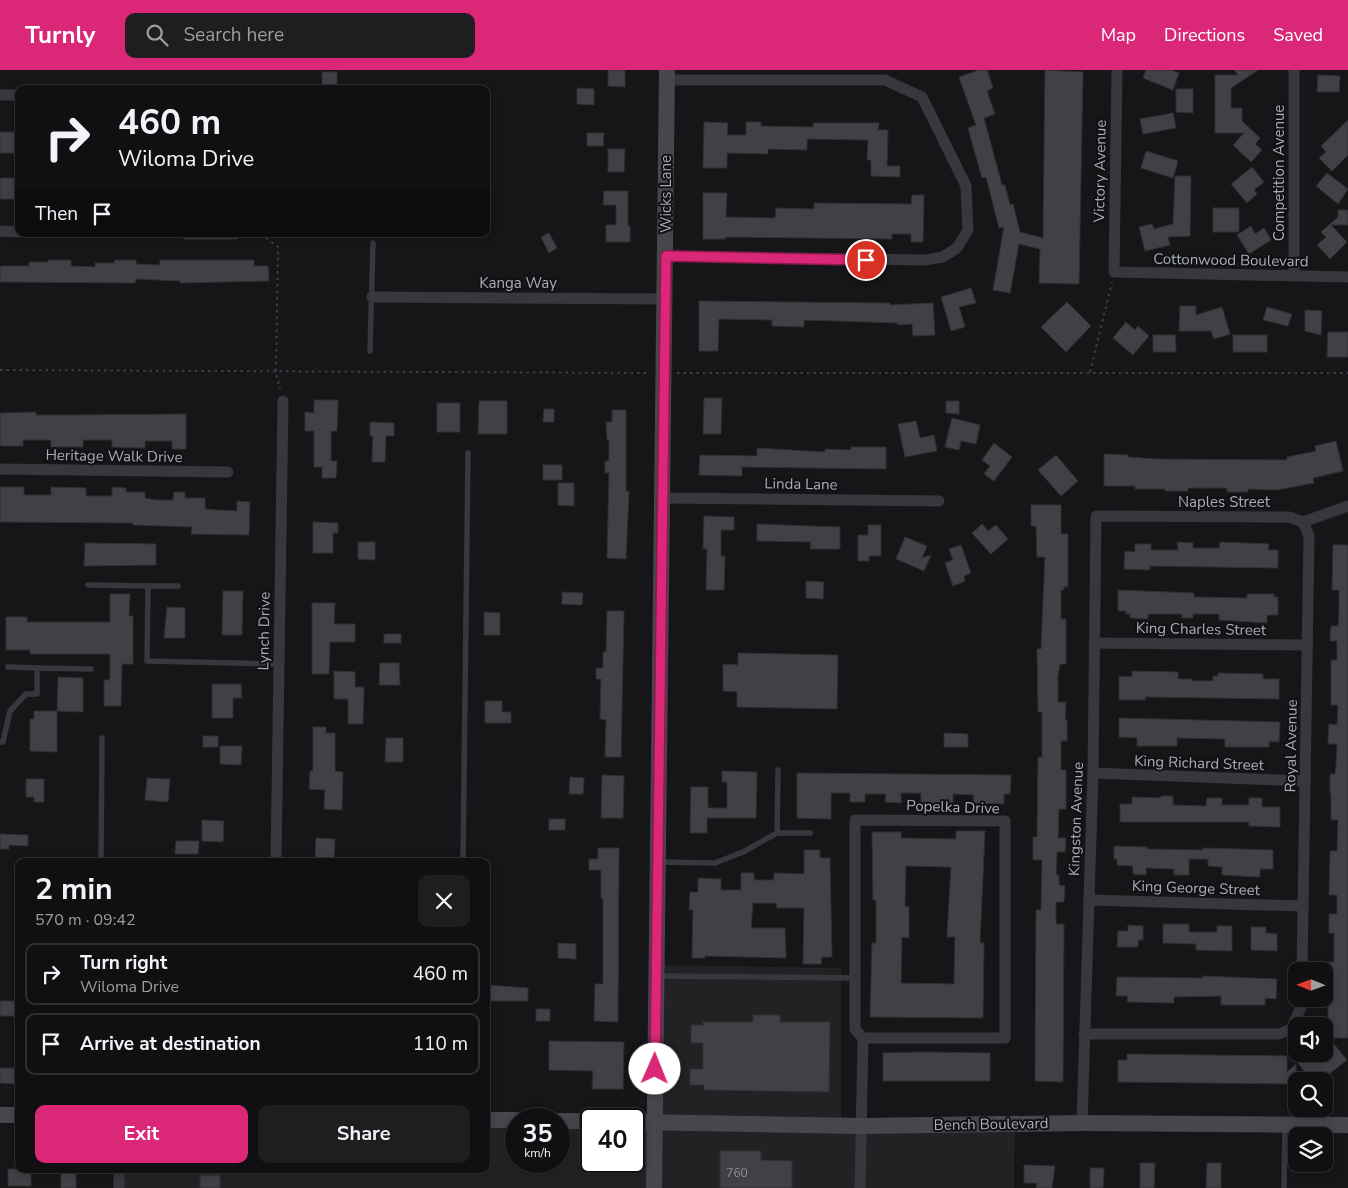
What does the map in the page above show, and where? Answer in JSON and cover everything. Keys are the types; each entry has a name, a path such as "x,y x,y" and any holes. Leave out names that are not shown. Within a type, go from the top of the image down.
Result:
{"street":[{"name":"Victory Avenue","path":"1114,272 1117,70"},
{"name":"Competition Avenue","path":"1294,70 1294,276"},
{"name":"Wicks Lane","path":"654,1188 667,75"},
{"path":"666,256 926,260 943,258 957,248 968,230 966,186 922,97 884,80 667,75"},
{"path":"0,95 15,95"},
{"path":"0,231 15,232"},
{"name":"Cottonwood Boulevard","path":"1114,272 1348,277"},
{"name":"Kanga Way","path":"372,297 665,299"},
{"name":"Lynch Drive","path":"276,858 283,401"},
{"name":"Heritage Walk Drive","path":"0,469 228,472"},
{"name":"Linda Lane","path":"663,498 939,501"},
{"path":"1302,522 1348,506"},
{"name":"Naples Street","path":"1096,516 1289,517 1302,522"},
{"name":"Kingston Avenue","path":"1082,1123 1092,774 1096,516"},
{"name":"Royal Avenue","path":"1302,522 1309,536 1302,962"},
{"name":"King Charles Street","path":"1094,643 1307,645"},
{"name":"King Richard Street","path":"1092,774 1305,781"},
{"name":"Popelka Drive","path":"860,1188 863,1038 855,1029 855,820 1005,821 1005,1038 863,1038"},
{"name":"King George Street","path":"1088,900 1303,906"},
{"path":"1084,1034 1279,1034 1290,1029 1300,1008"},
{"path":"0,1114 15,1115"},
{"path":"490,1120 505,1120"},
{"name":"Bench Boulevard","path":"645,1122 860,1126 1082,1123 1348,1125"},
{"path":"119,1173 119,1188"}],"lane":[{"path":"370,351 372,243"},
{"path":"463,858 468,453"},
{"path":"88,585 178,586"},
{"path":"148,586 147,661 279,664"},
{"path":"8,667 91,669"},
{"path":"0,742 3,742 10,711 26,694 37,694 37,668"},
{"path":"101,858 102,738"},
{"path":"777,833 778,770"},
{"path":"658,862 715,863 743,852 777,833 810,833"},
{"path":"656,976 855,978"},
{"path":"1284,1188 1285,1125"}],"path":[{"path":"265,237 278,248 276,373 283,401"},
{"path":"1090,372 1114,272"}],"shaded area":[{"path":"656,965 841,968 841,1126 1015,1124 1014,1188 119,1188 119,1173 490,1173 490,1120 505,1120 505,1173 570,1173 570,1121 580,1121 580,1173 645,1173 645,1122 654,1122"}],"building":[{"path":"608,70 625,70 625,87 608,86"},
{"path":"979,70 987,70 993,88 987,91 995,114 984,118 1002,185 1005,185 1010,205 1013,204 1020,232 1043,238 1045,70 1083,72 1079,284 1039,283 1040,249 1019,244 1010,293 993,290 1004,227 999,228 986,177 982,178 968,128 976,125 959,77"},
{"path":"1146,70 1171,70 1179,73 1173,90 1143,78"},
{"path":"1234,70 1258,70 1231,88 1231,108 1242,108 1242,121 1260,138 1255,144 1262,150 1251,162 1233,145 1244,133 1215,133 1215,75 1238,75"},
{"path":"322,72 337,72 337,85 322,85"},
{"path":"1318,75 1340,76 1339,92 1317,92"},
{"path":"577,88 594,89 594,105 577,104"},
{"path":"1176,89 1193,89 1193,113 1176,112"},
{"path":"1173,113 1176,128 1143,134 1140,119"},
{"path":"1348,120 1348,155 1332,171 1319,158 1326,152 1321,146"},
{"path":"704,122 728,123 727,135 746,135 746,122 761,122 761,126 813,127 813,123 879,123 878,130 888,130 887,166 900,166 900,177 871,176 871,160 867,160 868,140 807,139 807,150 768,149 768,154 727,153 727,168 703,168"},
{"path":"0,132 15,132 15,153 0,153"},
{"path":"587,133 604,133 603,146 587,146"},
{"path":"608,149 625,149 624,172 608,172"},
{"path":"1146,151 1178,161 1173,178 1141,168"},
{"path":"1252,167 1264,182 1254,190 1257,194 1247,203 1231,184"},
{"path":"1327,173 1348,189 1338,204 1316,186"},
{"path":"1175,176 1191,176 1190,236 1168,237 1170,245 1145,251 1139,227 1152,224 1154,229 1173,224"},
{"path":"0,178 14,178 14,199 0,199"},
{"path":"604,191 628,191 630,242 606,242 606,225 616,225 616,205 603,205"},
{"path":"703,193 727,193 726,217 775,218 776,208 814,209 814,203 911,204 912,195 924,195 923,242 911,242 911,234 892,234 892,239 726,237 726,239 703,239"},
{"path":"1213,208 1239,208 1239,232 1213,232"},
{"path":"1338,210 1348,210 1348,225 1331,225 1347,242 1330,259 1317,245 1326,237 1321,232 1338,217"},
{"path":"1251,226 1255,234 1264,228 1271,240 1249,254 1237,235"},
{"path":"549,233 557,248 549,253 541,237"},
{"path":"48,260 71,260 71,266 95,267 95,263 114,263 115,260 136,260 136,264 160,265 160,260 254,260 254,266 268,266 269,281 180,283 180,281 136,279 135,283 0,282 0,266 29,266 29,262 48,262"},
{"path":"971,288 976,303 959,307 965,327 951,331 941,297"},
{"path":"699,301 890,303 890,305 933,303 935,335 913,336 912,324 898,325 898,323 804,320 804,327 772,326 772,320 719,319 718,351 699,351"},
{"path":"1067,302 1091,326 1066,352 1041,327"},
{"path":"1180,306 1196,306 1196,315 1222,307 1230,334 1214,339 1211,331 1179,331"},
{"path":"1267,307 1292,314 1288,326 1263,320"},
{"path":"1305,310 1322,311 1321,335 1305,331"},
{"path":"1126,322 1135,330 1138,326 1149,336 1133,355 1113,338"},
{"path":"1328,332 1348,332 1348,357 1327,357"},
{"path":"1153,335 1175,335 1176,352 1153,352"},
{"path":"1233,335 1267,335 1267,352 1233,352"},
{"path":"704,398 722,398 721,434 703,434"},
{"path":"314,400 338,400 337,431 331,431 331,461 337,461 336,478 322,478 322,467 314,467 314,431 305,431 305,412 314,413"},
{"path":"479,401 507,401 507,434 478,434"},
{"path":"946,401 959,401 959,414 946,413"},
{"path":"437,403 460,403 460,432 437,432"},
{"path":"544,409 554,409 554,422 543,422"},
{"path":"612,410 626,410 626,491 629,492 626,559 607,558 609,473 605,473 605,461 609,461 609,440 607,440 606,422 612,422"},
{"path":"36,412 36,415 186,414 186,449 172,449 172,441 145,441 145,448 112,447 112,440 83,440 83,447 51,447 51,440 23,440 23,446 0,446 0,413"},
{"path":"952,418 980,425 976,444 961,441 959,450 945,447"},
{"path":"916,421 920,438 934,435 937,451 905,457 898,424"},
{"path":"370,422 394,423 394,436 386,436 385,462 372,462 373,436 370,436"},
{"path":"1336,441 1343,471 1313,478 1314,483 1276,490 1248,489 1248,492 1227,492 1227,488 1188,488 1188,491 1165,491 1165,489 1135,489 1135,486 1104,486 1104,454 1157,459 1287,460 1287,457 1316,451 1315,446"},
{"path":"994,443 1012,457 994,481 984,474 990,466 982,460"},
{"path":"851,447 886,447 886,469 742,467 742,476 699,475 700,455 757,456 757,448 825,452 825,449 851,450"},
{"path":"1056,455 1078,481 1061,496 1038,470"},
{"path":"543,465 562,465 562,480 543,480"},
{"path":"558,483 574,483 574,506 558,505"},
{"path":"0,487 24,487 24,495 51,495 51,487 86,488 86,496 112,496 112,487 126,488 126,492 145,492 145,498 155,500 173,500 174,492 185,492 185,498 205,498 205,509 216,510 237,511 237,501 250,502 249,535 191,534 192,527 133,525 133,523 0,522"},
{"path":"1031,505 1061,505 1061,534 1068,534 1068,587 1064,586 1064,590 1061,590 1061,619 1066,619 1066,664 1060,664 1058,676 1058,702 1066,702 1067,741 1061,741 1061,770 1066,770 1066,809 1059,809 1058,838 1066,838 1065,852 1057,852 1056,875 1059,875 1059,885 1065,886 1064,902 1056,902 1056,924 1064,924 1063,1082 1035,1081 1036,910 1041,910 1042,860 1033,860 1033,837 1037,837 1038,757 1042,757 1042,712 1038,712 1037,649 1041,649 1045,557 1037,557 1036,526 1031,526"},
{"path":"704,516 734,517 734,530 721,530 721,556 725,556 724,590 706,590 707,549 703,549"},
{"path":"313,522 338,523 338,533 333,533 333,553 313,553"},
{"path":"757,524 840,527 840,549 810,549 811,542 757,541"},
{"path":"982,524 988,531 996,525 1008,539 991,554 972,533"},
{"path":"868,525 881,525 881,556 869,556 869,561 858,561 858,535 868,535"},
{"path":"905,537 927,546 922,558 931,555 924,571 896,559"},
{"path":"358,542 375,542 375,560 358,559"},
{"path":"1177,542 1193,543 1193,548 1219,548 1220,542 1269,544 1268,550 1278,550 1278,568 1150,566 1150,570 1124,569 1125,551 1135,552 1135,544 1151,544 1151,550 1178,550"},
{"path":"85,543 156,544 156,565 84,566"},
{"path":"961,545 971,573 964,576 965,581 953,586 945,563 953,560 949,549"},
{"path":"1333,545 1348,545 1348,1038 1333,1038 1333,1017 1328,1017 1328,1008 1333,1007 1334,962 1334,933 1329,933 1329,914 1337,914 1337,895 1329,895 1330,851 1337,851 1338,820 1331,820 1330,793 1330,774 1335,774 1337,744 1328,744 1329,724 1337,725 1338,705 1331,705 1331,660 1337,660 1337,641 1330,641 1331,626 1338,626 1339,590 1332,590"},
{"path":"806,581 824,582 823,599 806,598"},
{"path":"1118,590 1194,593 1194,597 1247,598 1247,594 1274,594 1274,597 1278,597 1278,615 1267,615 1267,623 1219,620 1219,614 1193,614 1193,618 1182,618 1182,614 1148,614 1148,619 1130,618 1130,614 1126,614 1126,611 1118,611"},
{"path":"223,591 243,591 242,635 222,635"},
{"path":"562,592 583,593 582,605 562,604"},
{"path":"110,594 130,594 129,616 133,616 133,664 122,664 121,706 104,706 104,680 110,680 110,654 30,654 30,650 6,650 6,617 27,617 27,622 110,622"},
{"path":"312,603 335,603 334,624 355,624 355,642 330,642 329,674 312,674"},
{"path":"167,607 185,608 185,638 164,638"},
{"path":"607,611 624,611 621,757 605,757 606,720 600,719 601,679 596,679 596,668 603,668 603,652 606,652"},
{"path":"484,612 500,613 500,635 484,635"},
{"path":"384,634 401,634 401,643 384,643"},
{"path":"738,653 838,655 837,709 737,707 737,692 723,691 723,664 738,665"},
{"path":"380,663 399,663 400,685 379,685"},
{"path":"334,671 355,672 355,687 364,687 363,724 348,724 348,699 334,699"},
{"path":"1132,671 1178,672 1178,679 1192,679 1192,681 1213,681 1213,676 1218,676 1218,673 1263,674 1263,679 1279,679 1279,699 1145,697 1145,700 1119,700 1119,676 1132,677"},
{"path":"58,677 83,678 83,712 57,711"},
{"path":"212,684 241,684 242,698 233,698 233,718 212,718"},
{"path":"485,701 502,701 502,712 511,712 511,723 485,723"},
{"path":"34,711 57,711 57,752 30,751 30,719 34,719"},
{"path":"1119,718 1280,722 1279,742 1269,741 1269,747 1225,747 1225,739 1177,738 1177,746 1137,746 1137,738 1119,737"},
{"path":"313,727 326,727 326,733 335,733 335,771 343,772 342,810 324,809 325,790 309,789 310,771 313,771"},
{"path":"944,733 968,734 968,747 944,747"},
{"path":"203,736 218,736 218,747 203,747"},
{"path":"386,738 403,738 403,762 385,762"},
{"path":"220,746 242,746 241,765 220,764"},
{"path":"722,771 757,772 756,818 707,818 707,833 690,833 691,787 708,787 708,808 727,808 727,782 722,782"},
{"path":"797,773 1011,775 1010,794 1004,794 1004,804 973,803 974,795 953,794 953,803 921,804 921,793 901,793 901,803 885,802 886,794 865,794 865,802 850,802 850,793 831,793 831,819 797,818"},
{"path":"602,775 624,776 623,818 601,818"},
{"path":"570,777 584,778 583,794 569,794"},
{"path":"147,778 170,779 168,802 145,800"},
{"path":"26,779 44,779 44,802 34,802 34,797 26,797"},
{"path":"1161,796 1173,796 1173,805 1206,806 1207,798 1222,798 1222,805 1249,805 1249,798 1262,798 1262,807 1280,807 1280,827 1249,826 1249,822 1120,822 1120,804 1132,804 1132,797 1161,798"},
{"path":"549,819 565,819 565,830 549,830"},
{"path":"202,820 224,821 223,842 202,841"},
{"path":"956,831 985,831 980,943 984,943 983,1018 870,1017 872,943 876,943 876,900 873,900 872,832 901,832 901,838 956,839","holes":["906,866 951,867 947,937 955,937 954,984 901,983 902,937 909,938 909,907 905,906"]},
{"path":"0,834 28,835 28,846 9,845 9,849 0,849"},
{"path":"316,838 335,839 334,858 315,858"},
{"path":"176,841 199,841 198,854 175,854"},
{"path":"1114,846 1147,847 1147,849 1273,850 1273,869 1260,869 1260,877 1222,875 1222,867 1208,866 1208,859 1189,859 1189,875 1174,875 1174,869 1146,868 1146,875 1133,874 1133,866 1117,865 1117,859 1114,859"},
{"path":"598,848 619,848 618,1022 594,1021 595,984 603,984 603,898 601,898 601,870 589,870 589,859 598,859"},
{"path":"804,850 820,850 820,858 830,858 832,957 822,957 821,964 803,964 804,908 777,908 776,903 753,903 751,928 785,928 786,958 705,956 705,958 692,958 693,910 689,910 690,892 698,892 698,878 721,879 721,890 741,890 741,873 754,873 754,880 774,880 774,873 804,874"},
{"path":"1163,924 1189,924 1189,932 1217,932 1217,926 1232,926 1232,951 1196,950 1196,944 1163,943"},
{"path":"1128,925 1143,926 1143,940 1138,940 1138,947 1117,947 1118,931 1128,931"},
{"path":"1251,927 1266,927 1266,933 1277,934 1277,951 1251,950"},
{"path":"558,943 576,944 576,959 558,958"},
{"path":"1203,976 1277,979 1276,999 1265,998 1265,1005 1221,1005 1221,996 1174,997 1174,1003 1127,1002 1128,996 1116,996 1117,977 1203,978"},
{"path":"490,985 528,988 528,1001 490,1001"},
{"path":"0,1001 15,1001 15,1016 0,1016"},
{"path":"536,1009 550,1009 550,1021 536,1021"},
{"path":"753,1015 780,1015 780,1022 830,1022 829,1092 704,1090 704,1085 690,1085 690,1069 703,1069 703,1043 691,1043 691,1025 703,1025 703,1022 753,1022"},
{"path":"549,1041 624,1042 623,1089 592,1089 593,1071 549,1070"},
{"path":"1333,1043 1347,1060 1332,1072 1305,1072 1298,1063 1333,1062"},
{"path":"883,1053 990,1053 990,1081 883,1081"},
{"path":"1127,1054 1287,1056 1287,1072 1296,1064 1296,1072 1288,1072 1288,1084 1118,1082 1118,1060 1127,1060"},
{"path":"0,1068 15,1068 15,1084 0,1083"},
{"path":"720,1151 761,1151 761,1160 792,1161 792,1188 720,1188"},
{"path":"1140,1163 1155,1163 1154,1188 1140,1188"},
{"path":"1207,1163 1221,1163 1221,1188 1206,1188"},
{"path":"1024,1165 1055,1166 1052,1188 1036,1188 1037,1183 1024,1183"},
{"path":"1090,1168 1104,1168 1103,1188 1090,1188"},
{"path":"8,1169 15,1169 15,1173 31,1173 31,1186 8,1186"},
{"path":"61,1173 76,1173 76,1188 61,1188"},
{"path":"200,1175 220,1175 220,1188 200,1188"}],"route":[{"path":"655,1069 666,256 866,260"}]}
